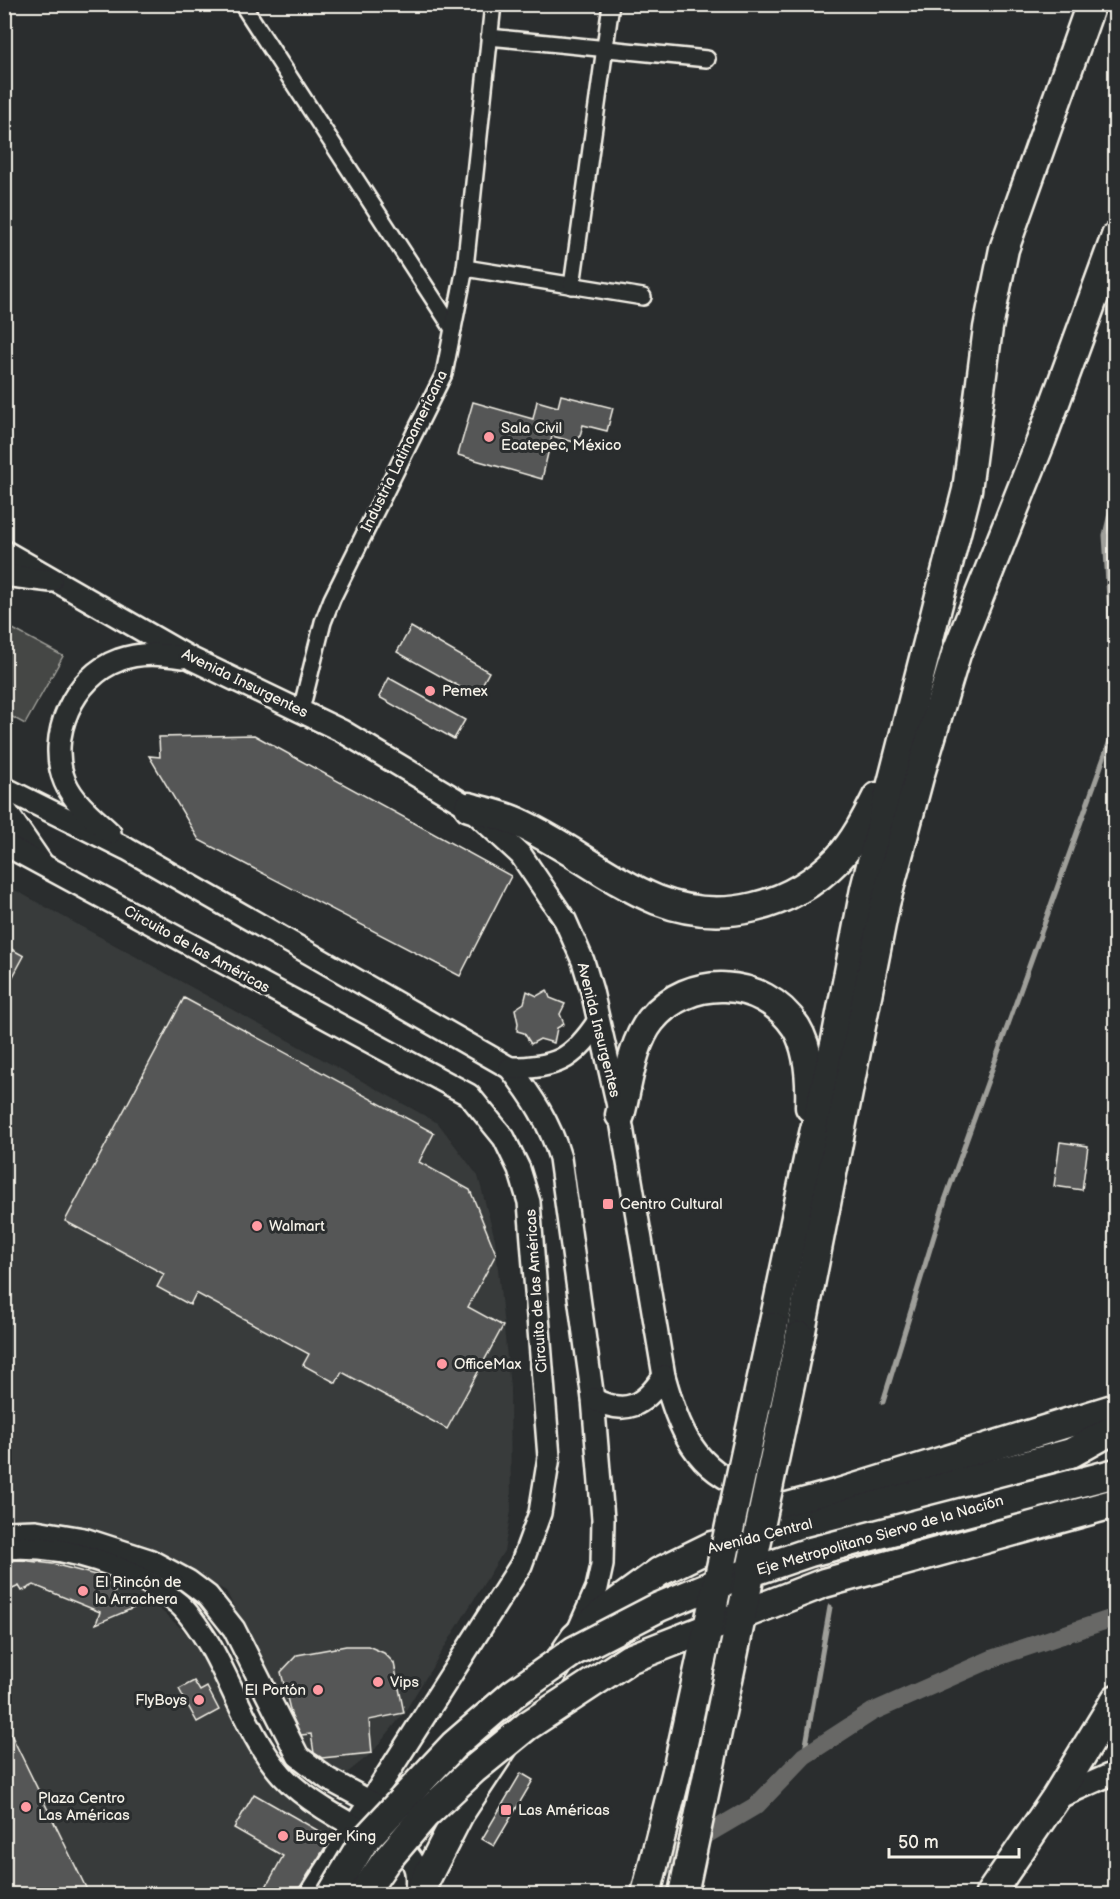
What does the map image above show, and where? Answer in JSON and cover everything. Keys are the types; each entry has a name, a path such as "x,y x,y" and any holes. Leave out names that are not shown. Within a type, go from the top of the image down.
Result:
{"highway":[{"path":"646,1894 677,1771 809,1155 836,1040 865,889 895,761 954,547 967,490 987,328 1004,249 1090,4"},
{"path":"683,1894 800,1336 885,904 919,777 956,654 1037,451 1116,236"},
{"path":"470,807 517,822 657,900 694,910 732,912 767,904 794,893 838,859 861,828 895,761"},
{"path":"620,1115 638,1045 650,1021 664,1007 693,990 713,986 750,991 770,1001 796,1027 803,1044 811,1083 809,1155"},
{"path":"756,1490 809,1486 1116,1393"},
{"path":"751,1535 793,1505 836,1494 1116,1408"},
{"name":"Avenida Central","path":"417,1894 459,1814 575,1638 600,1615 659,1572 712,1546 751,1535 785,1530 1071,1453 1116,1428"},
{"name":"Eje Metropolitano Siervo de la Nación","path":"332,1894 363,1842 446,1754 513,1694 574,1651 659,1607 710,1586 810,1552 1116,1473"},
{"path":"756,1490 793,1505"},
{"name":"Eje Metropolitano Siervo de la Nación","path":"363,1894 385,1862 425,1815 473,1770 526,1726 629,1659 824,1583 1116,1503"},
{"path":"990,1894 1116,1699"}],"main road":[{"name":"Avenida Insurgentes","path":"4,551 64,583 192,659 301,710 470,807 521,855 565,920 583,961 620,1115 664,1376 673,1409 697,1455 733,1483 756,1490"},
{"path":"4,575 64,583"},
{"path":"127,849 83,808 65,783 59,761 64,721 84,685 99,670 119,660 139,655 162,654 192,659"},
{"path":"4,788 127,849 510,1068 534,1099 553,1134 560,1158 593,1399 603,1519 602,1565 597,1588 575,1638"},
{"path":"4,808 41,863"},
{"name":"Circuito de las Américas","path":"4,844 469,1095 504,1138 519,1169 529,1202 549,1457 540,1513 520,1564 311,1894"},
{"path":"510,1068 538,1068 562,1062 584,1043 598,1022"},
{"path":"593,1399 609,1407 623,1409 634,1406 656,1389 664,1376"},
{"path":"4,1532 36,1531 84,1539 149,1560 188,1581 208,1596 234,1629 298,1756 328,1779 410,1825 428,1827 459,1814"},
{"path":"4,1548 55,1549 78,1555 144,1582 179,1605 208,1643 267,1756 299,1791 409,1856 414,1862 417,1875 417,1894"},
{"path":"1054,1798 1116,1772"}],"street":[{"path":"242,4 453,329"},
{"name":"Industria Latinoamericana","path":"301,710 327,610 439,386 465,268 493,4"},
{"path":"572,286 611,4"},
{"path":"489,37 707,59"},
{"path":"465,268 643,297"}],"shaded area":[{"path":"11,628 63,656 25,724 5,713 5,639"},
{"path":"4,884 438,1123 478,1176 495,1239 510,1387 511,1511 504,1551 404,1713 372,1753 347,1773 319,1765 308,1757 226,1591 157,1554 5,1515"},
{"path":"5,1558 53,1560 114,1577 143,1594 184,1631 208,1662 230,1708 342,1831 305,1894 5,1894"}],"building":[{"path":"561,395 613,408 607,431 583,425 578,443 552,436 542,479 458,455 473,402 533,419 537,401 558,407"},
{"path":"411,627 489,672 476,696 397,652"},
{"path":"389,678 465,720 454,739 379,697"},
{"path":"254,735 511,876 460,976 199,840 149,756 160,757 159,737"},
{"path":"4,945 24,956 4,993"},
{"path":"547,990 550,998 565,1004 560,1014 564,1024 557,1028 554,1043 540,1039 531,1044 524,1033 517,1031 515,1009 524,1003 527,991 537,996"},
{"path":"184,998 434,1133 419,1162 470,1190 496,1254 468,1307 503,1326 447,1429 342,1372 336,1383 303,1365 309,1354 196,1293 190,1305 157,1287 164,1274 65,1221"},
{"path":"1060,1142 1088,1146 1082,1190 1054,1186"},
{"name":"El Rincón de la Arrachera","path":"21,1560 53,1564 107,1578 106,1583 117,1589 113,1595 136,1607 96,1624 100,1612 34,1585 22,1591 19,1586 4,1593 4,1561"},
{"path":"346,1646 368,1646 384,1653 394,1663 404,1713 369,1720 372,1753 322,1758 314,1753 311,1734 301,1735 291,1714 281,1672 297,1655"},
{"name":"FlyBoys","path":"194,1681 200,1691 207,1687 219,1710 197,1722 179,1689"},
{"name":"Plaza Centro Las Américas","path":"4,1720 89,1894 4,1894"},
{"path":"521,1773 533,1780 494,1846 482,1839"},
{"path":"254,1794 331,1838 300,1887 298,1894 262,1894 283,1856 234,1828"}],"waterway":[{"path":"1116,488 1105,535 1116,712"},
{"path":"883,1402 945,1200 1116,724"},
{"path":"804,1756 830,1607"},
{"path":"650,1879 687,1846 757,1805 804,1756 872,1712 994,1658 1116,1617"}],"place":[{"name":"Sala Civil Ecatepec, México","path":"489,437"},
{"name":"Pemex","path":"430,691"},
{"name":"Centro Cultural","path":"608,1204"},
{"name":"Walmart","path":"257,1226"},
{"name":"OfficeMax","path":"442,1364"},
{"name":"El Rincón de la Arrachera","path":"83,1591"},
{"name":"Vips","path":"378,1682"},
{"name":"El Portón","path":"318,1690"},
{"name":"FlyBoys","path":"199,1700"},
{"name":"Plaza Centro Las Américas","path":"26,1807"},
{"name":"Las Américas","path":"506,1810"},
{"name":"Burger King","path":"283,1836"}]}
